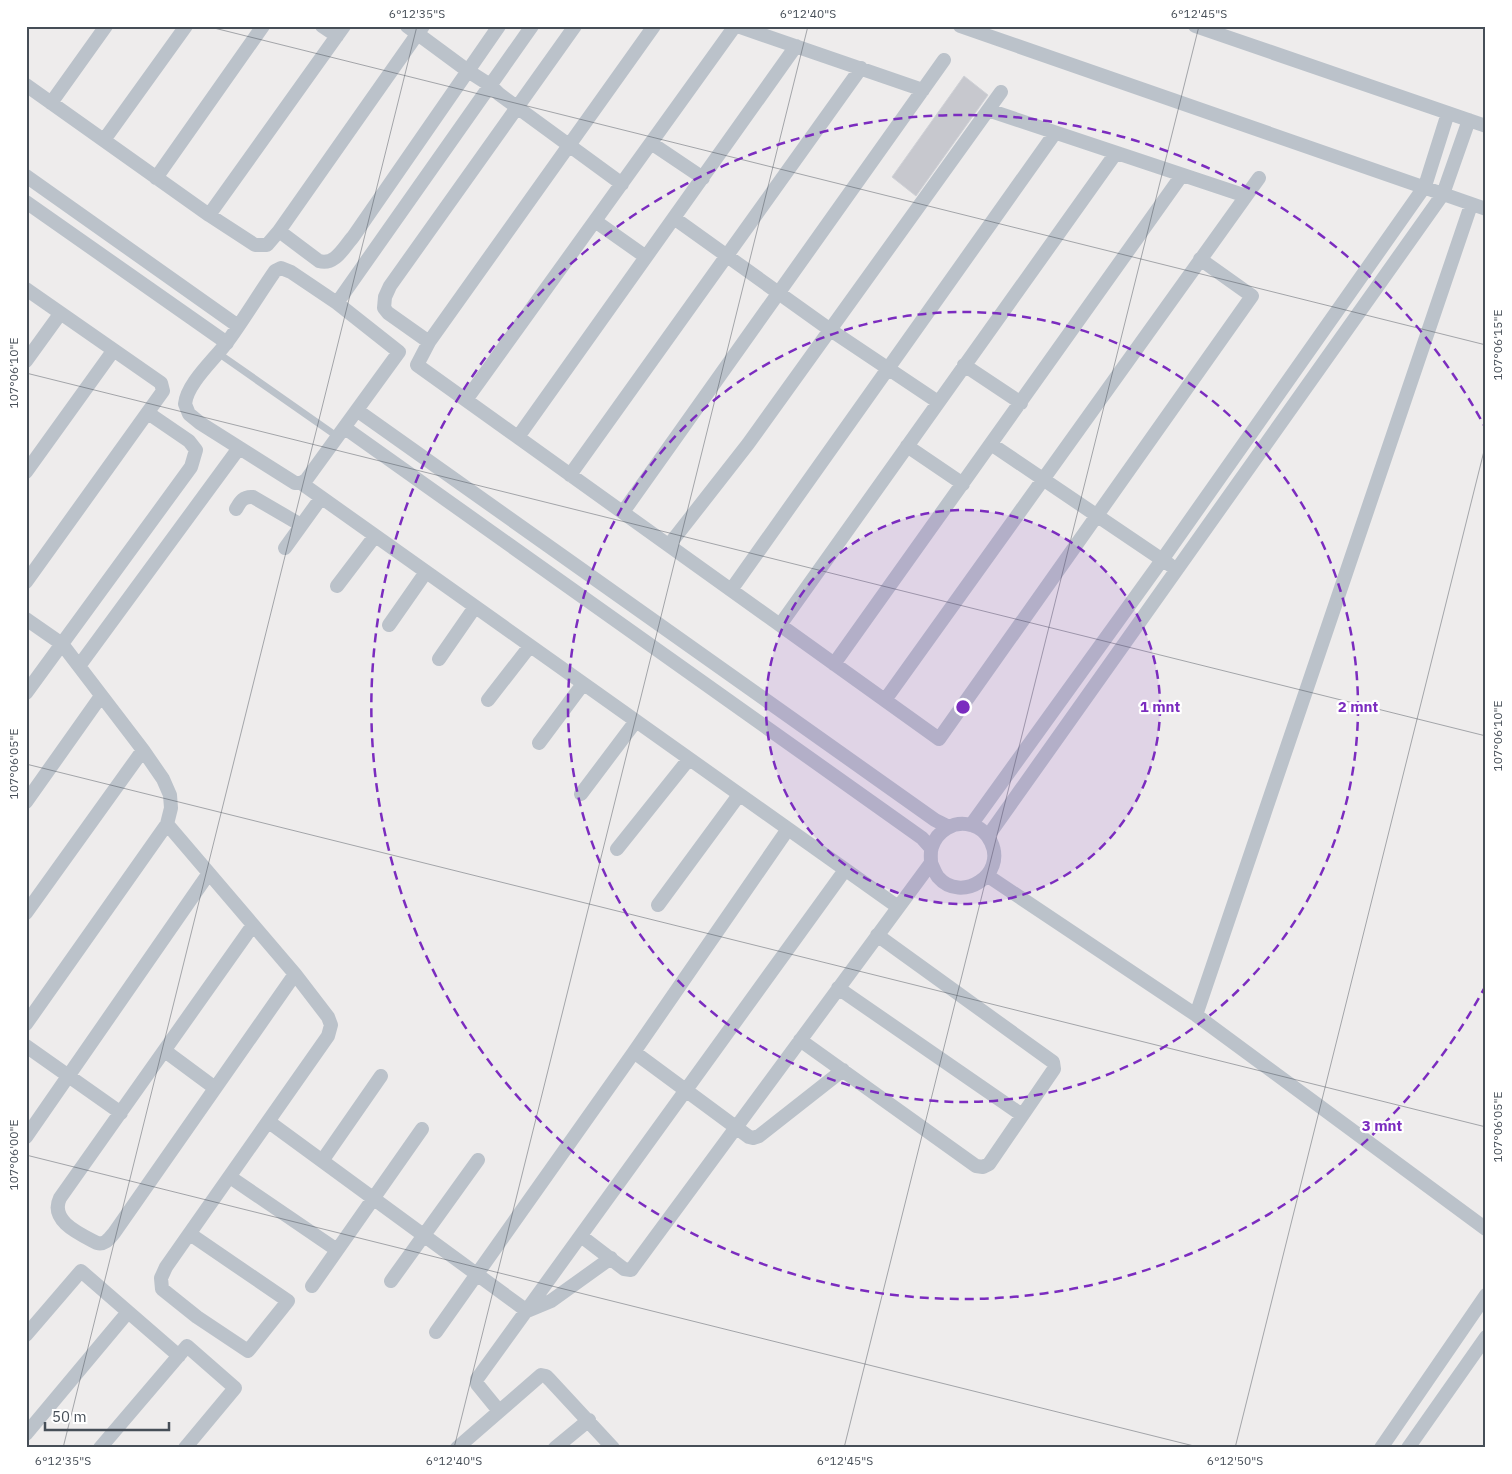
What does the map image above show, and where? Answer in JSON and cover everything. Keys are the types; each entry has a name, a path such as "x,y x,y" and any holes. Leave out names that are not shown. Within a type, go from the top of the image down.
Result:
{"street":[{"path":"51,103 106,26"},
{"path":"104,140 186,26"},
{"path":"156,178 263,26"},
{"path":"209,215 340,31 322,26"},
{"path":"279,231 320,261 326,263 332,261 353,236 499,26"},
{"path":"337,303 532,26"},
{"path":"429,342 388,313 384,308 385,297 390,286 575,26"},
{"path":"654,26 429,342 417,365 939,739 1252,296 1200,258"},
{"path":"466,400 736,26 923,90"},
{"path":"960,26 1425,186 1471,205 1486,209"},
{"path":"1196,26 1486,126"},
{"path":"26,85 254,245 268,245 279,231 416,29 517,108 622,184"},
{"path":"518,437 796,46"},
{"path":"623,512 944,60"},
{"path":"570,475 861,68"},
{"path":"669,545 748,444 1001,92"},
{"path":"988,110 1246,196"},
{"path":"971,825 1162,560 1425,186 1448,113"},
{"path":"988,836 1444,194 1469,120"},
{"path":"731,590 1055,133"},
{"path":"651,143 702,178"},
{"path":"780,625 1116,153"},
{"path":"834,664 1182,175"},
{"path":"26,176 238,326"},
{"path":"885,700 1259,178"},
{"path":"26,202 222,348"},
{"path":"1196,1016 1471,205"},
{"path":"674,218 829,329 938,402"},
{"path":"595,221 646,257"},
{"path":"300,483 306,480 342,433 399,352 337,303 291,272 281,268 275,271 238,326 188,392 185,404 190,414 200,423 239,448 295,483 300,483 898,908"},
{"path":"26,289 162,385 162,394 26,582"},
{"path":"26,361 60,314"},
{"path":"26,472 113,351"},
{"path":"964,365 1021,402"},
{"path":"358,411 935,820 949,827"},
{"path":"26,693 191,467 196,450 189,441 148,413"},
{"path":"342,433 922,838 931,848"},
{"path":"992,444 1096,517 1177,570"},
{"path":"907,446 962,484"},
{"path":"79,666 239,448"},
{"path":"236,509 245,497 253,497 301,525"},
{"path":"285,548 321,498"},
{"path":"337,586 375,536"},
{"path":"389,625 426,572"},
{"path":"439,659 475,607"},
{"path":"26,620 62,644 79,666 163,779 170,795 171,808 167,824 26,1024"},
{"path":"488,700 530,646"},
{"path":"539,743 583,684"},
{"path":"26,802 101,696"},
{"path":"581,794 636,721"},
{"path":"26,913 143,750"},
{"path":"617,849 689,759"},
{"path":"658,905 739,794"},
{"path":"167,824 295,974 328,1017 331,1028 328,1036 269,1122 190,1234 163,1273 162,1289 197,1317 248,1351 288,1301 190,1234"},
{"path":"960,824 971,825 980,829 988,836 994,848 994,863 988,876 977,885 962,888 948,885 937,876 931,863 931,848 938,835 949,827 960,824"},
{"path":"436,1332 634,1052 788,829"},
{"path":"581,1236 624,1269 630,1270 931,863"},
{"path":"499,1411 476,1384 477,1379 845,870"},
{"path":"26,1136 209,873"},
{"path":"988,876 1196,1016 1486,1229"},
{"path":"253,924 58,1202 58,1213 61,1219 71,1228 97,1243 104,1243 114,1233 295,974"},
{"path":"800,1040 978,1167 984,1168 989,1164 1054,1069 1053,1062 876,935"},
{"path":"838,988 1022,1115"},
{"path":"26,1046 121,1113"},
{"path":"165,1051 215,1088"},
{"path":"634,1052 736,1128 753,1138 759,1136 843,1070"},
{"path":"322,1161 381,1076"},
{"path":"269,1122 528,1311"},
{"path":"312,1286 422,1129"},
{"path":"391,1281 478,1160"},
{"path":"230,1178 337,1250"},
{"path":"528,1311 551,1302 611,1258"},
{"path":"26,1335 81,1271 179,1356"},
{"path":"1381,1448 1486,1295"},
{"path":"26,1434 128,1312"},
{"path":"1408,1448 1486,1338"},
{"path":"100,1448 187,1346 236,1388 185,1448"},
{"path":"457,1448 539,1376 543,1375 589,1420 613,1448"},
{"path":"555,1448 589,1420"}],"lane":[{"path":"222,348 342,433"}],"building":[{"path":"964,76 988,95 916,196 892,177"}]}
